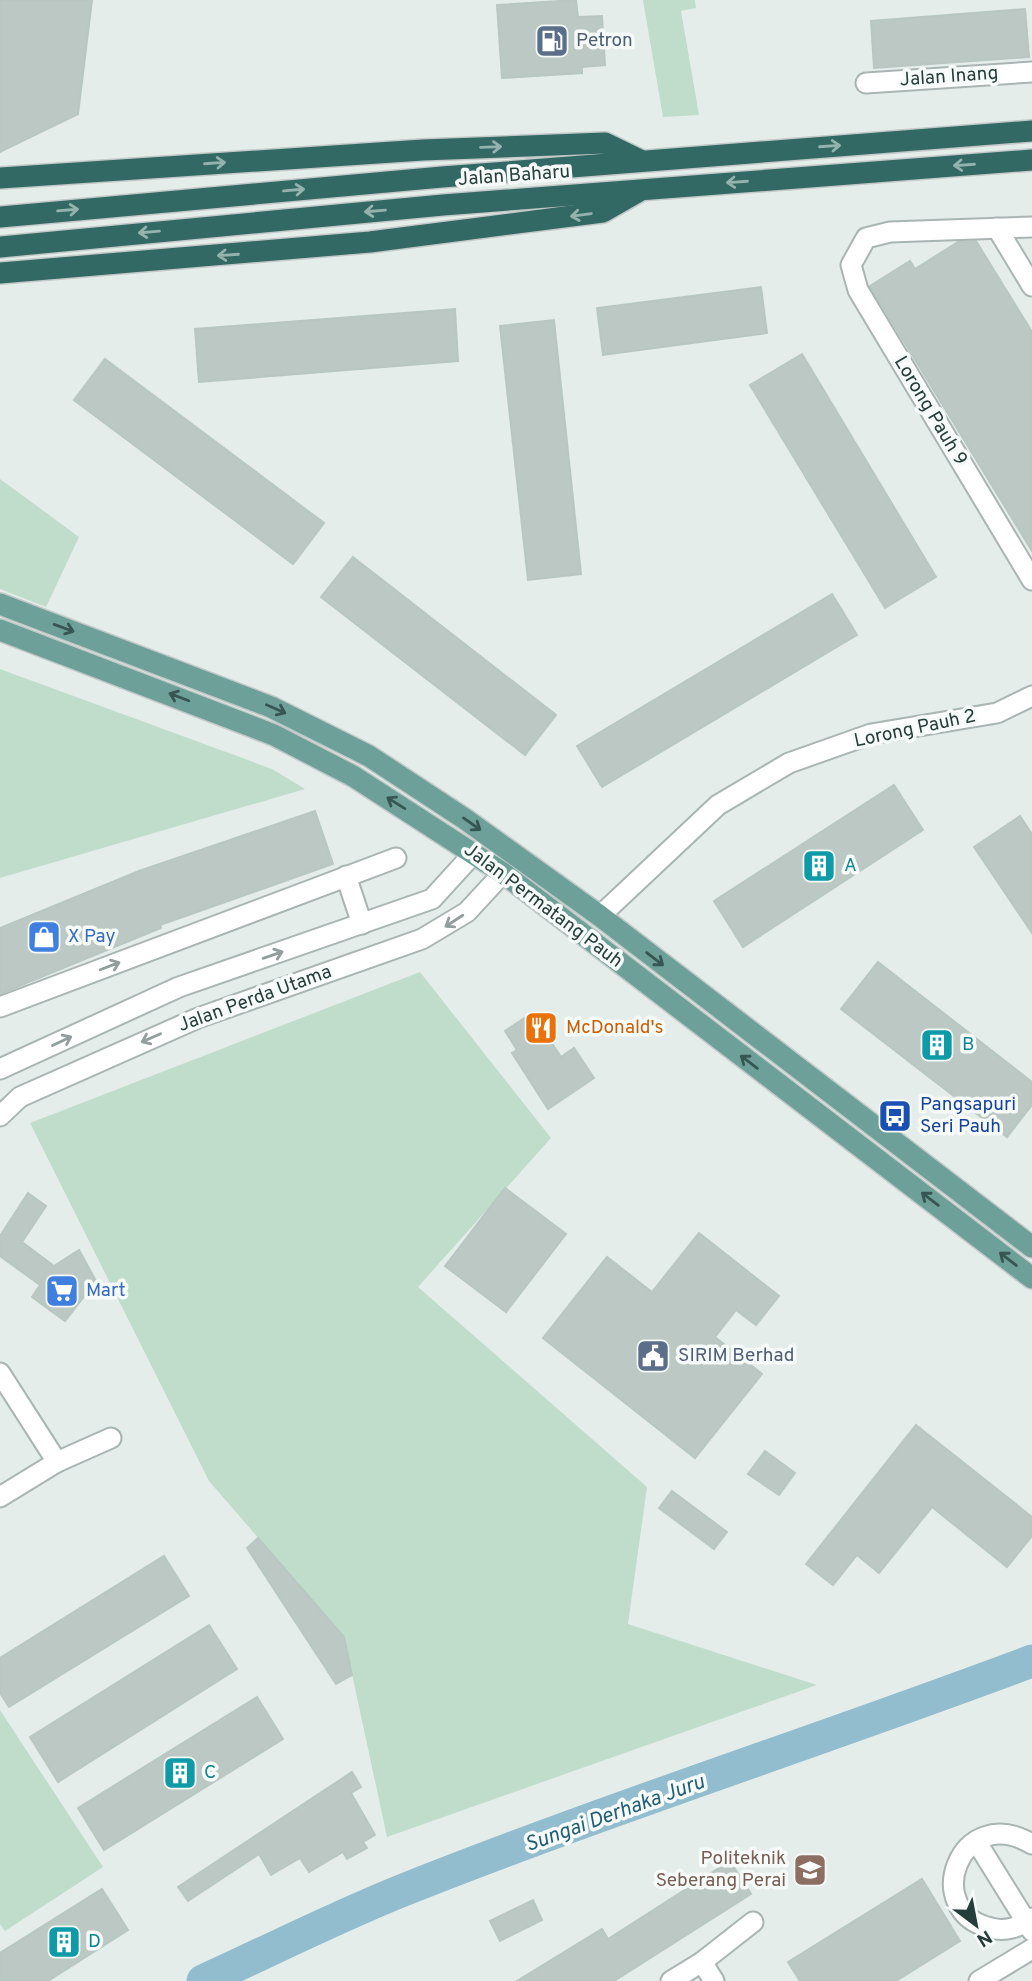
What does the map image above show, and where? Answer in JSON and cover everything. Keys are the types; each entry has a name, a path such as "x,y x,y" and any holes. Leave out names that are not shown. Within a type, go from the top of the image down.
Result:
{"highway":[{"name":"Jalan Baharu","path":"0,217 640,160 1032,131"},
{"path":"0,178 423,150 606,143 640,160"},
{"name":"Jalan Baharu","path":"0,247 443,205 1032,160"},
{"path":"0,273 296,250 603,212 643,189"}],"main road":[{"name":"Jalan Permatang Pauh","path":"0,604 271,707 369,756 465,819 600,916 1032,1247"},
{"name":"Jalan Permatang Pauh","path":"0,630 274,735 353,776 503,873 1032,1278"}],"street":[{"name":"Jalan Inang","path":"866,83 1032,72"},
{"path":"1032,227 997,228 1032,286"},
{"name":"Lorong Pauh 9","path":"997,228 890,232 866,238 851,265 858,290 1032,580"},
{"name":"Lorong Pauh 2","path":"600,916 718,805 789,763 871,734 997,713 1032,696"},
{"name":"Jalan Perda Utama","path":"0,1069 179,987 432,899 474,853"},
{"path":"0,1007 396,858"},
{"name":"Jalan Perda Utama","path":"0,1116 20,1097 198,1017 422,939 467,912 503,873"},
{"path":"346,876 362,924"},
{"path":"0,1373 57,1462"},
{"path":"0,1497 57,1462 111,1438"},
{"path":"975,1840 1030,1924 1011,1929 994,1929 978,1924 961,1907 953,1883 955,1867 963,1852 975,1840 1005,1833 1032,1844"},
{"path":"671,1981 702,1962 753,1922"},
{"path":"979,1981 1032,1949"},
{"path":"702,1962 714,1981"}],"green space":[{"path":"643,0 695,0 696,8 681,11 699,115 663,117"},
{"path":"0,479 79,537 46,607 0,589"},
{"path":"0,669 272,769 305,789 0,878"},
{"path":"420,972 551,1138 418,1287 647,1487 628,1624 817,1685 387,1837 344,1637 209,1481 30,1123"},
{"path":"0,1710 103,1867 5,1931 0,1924"}],"building":[{"path":"0,0 92,0 78,114 0,152"},
{"name":"Petron","path":"576,0 578,17 602,16 605,65 582,67 582,73 502,78 497,5"},
{"path":"1025,9 1029,57 874,68 871,21"},
{"path":"976,241 1032,332 1032,551 870,286 910,261 915,269 958,242"},
{"path":"761,287 767,333 603,355 597,308"},
{"path":"455,309 458,361 199,382 195,329"},
{"path":"554,320 581,574 528,580 500,326"},
{"path":"802,354 936,577 885,608 750,385"},
{"path":"105,359 324,523 293,564 74,400"},
{"path":"353,557 556,715 525,755 321,597"},
{"path":"832,594 857,635 602,787 577,746"},
{"name":"A","path":"894,785 923,830 743,947 714,901"},
{"path":"315,811 333,864 160,925 161,928 0,994 0,928 139,871"},
{"path":"1020,816 1032,834 1032,933 974,847"},
{"name":"B","path":"878,962 1032,1082 1032,1105 1007,1137 841,1009"},
{"path":"532,1013 561,1057 574,1048 594,1078 548,1109 512,1053 517,1050 505,1031"},
{"path":"505,1188 566,1234 506,1312 445,1266"},
{"path":"28,1193 46,1206 22,1242 54,1266 79,1250 96,1281 65,1321 32,1297 40,1285 0,1256 0,1236"},
{"name":"SIRIM Berhad","path":"699,1233 779,1296 756,1325 736,1310 715,1337 762,1374 695,1458 543,1338 607,1257 652,1292"},
{"path":"916,1425 1032,1517 1032,1536 1007,1567 932,1507 879,1573 857,1555 833,1585 806,1564"},
{"path":"765,1451 795,1473 779,1495 748,1474"},
{"path":"672,1491 727,1532 714,1549 659,1508"},
{"path":"258,1538 344,1637 352,1675 336,1684 247,1548"},
{"path":"164,1556 189,1596 9,1707 0,1693 0,1658"},
{"path":"209,1625 237,1669 58,1782 30,1737"},
{"name":"C","path":"257,1697 283,1739 104,1850 78,1808"},
{"path":"352,1772 361,1787 351,1793 375,1835 363,1842 367,1848 347,1859 343,1852 309,1872 300,1858 271,1875 259,1854 188,1901 178,1887"},
{"path":"730,1861 751,1894 614,1981 517,1981 602,1929 608,1939"},
{"path":"922,1879 960,1941 896,1981 800,1981 788,1962"},
{"name":"D","path":"102,1889 128,1930 48,1981 0,1981 0,1953"},
{"path":"533,1900 542,1920 500,1941 490,1921"}],"waterway":[{"name":"Sungai Derhaka Juru","path":"203,1981 401,1891 1032,1661"}],"place":[{"name":"Petron","path":"552,41"},
{"name":"A","path":"819,866"},
{"name":"X Pay","path":"44,937"},
{"name":"McDonald's","path":"541,1028"},
{"name":"B","path":"937,1045"},
{"name":"Pangsapuri Seri Pauh","path":"895,1116"},
{"name":"Mart","path":"62,1291"},
{"name":"SIRIM Berhad","path":"653,1356"},
{"name":"C","path":"180,1773"},
{"name":"Politeknik Seberang Perai","path":"810,1870"},
{"name":"D","path":"64,1942"}]}
